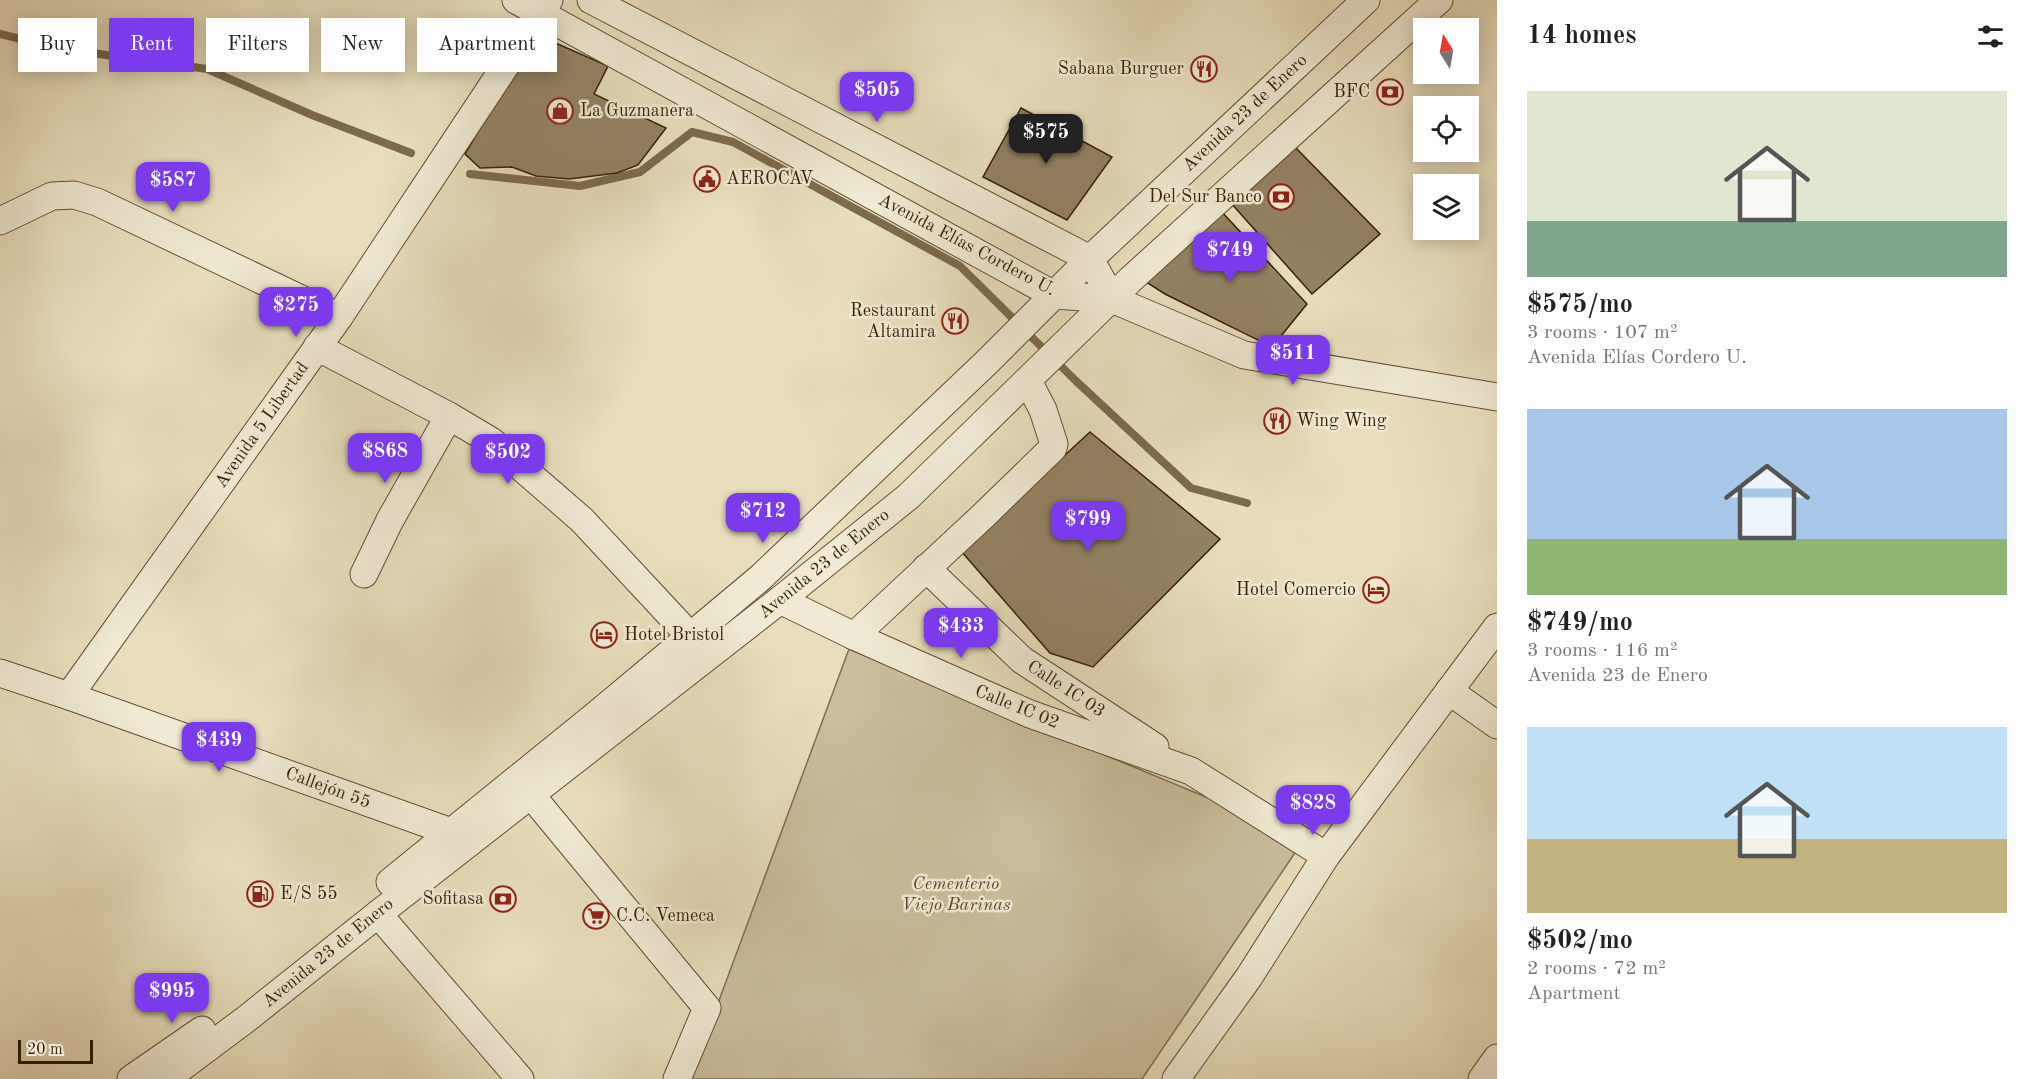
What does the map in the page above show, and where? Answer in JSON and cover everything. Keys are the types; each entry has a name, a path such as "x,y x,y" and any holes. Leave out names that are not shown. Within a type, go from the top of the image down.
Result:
{"street":[{"name":"Avenida Elías Cordero U.","path":"516,0 544,6 1054,295 1112,299 1244,355 1497,398"},
{"path":"591,0 1090,259 1112,299"},
{"name":"Avenida 23 de Enero","path":"242,1013 451,832 760,578 987,363 1090,259 1366,0"},
{"name":"Avenida 23 de Enero","path":"242,1013 378,914 780,600 909,496 1112,299 1439,0"},
{"name":"Avenida 5 Libertad","path":"69,696 339,317 544,6"},
{"path":"0,221 52,196 74,195 97,202 339,317"},
{"path":"317,347 449,416 491,441 582,520 690,636"},
{"path":"854,636 1053,448 1054,444 1043,410 1028,381"},
{"path":"364,574 390,520 449,416"},
{"name":"Calle IC 03","path":"926,568 1022,660 1191,771"},
{"name":"Calle IC 02","path":"780,600 854,636 1030,714 1191,771 1326,856"},
{"path":"1176,1079 1249,977 1326,856 1497,627"},
{"name":"Callejón 55","path":"0,673 451,832"},
{"path":"1449,691 1497,725"},
{"path":"531,795 706,1008 677,1079"},
{"path":"378,914 520,1079"},
{"path":"150,1078 242,1013"},
{"path":"181,1079 242,1013"},
{"path":"1482,1079 1497,1058"}],"green space":[{"name":"Cementerio Viejo Barinas","path":"849,649 1305,838 1142,1079 690,1079"}],"building":[{"name":"La Guzmanera","path":"557,44 608,66 594,94 666,128 638,165 617,173 569,179 536,176 512,167 480,168 465,154 513,72 557,72"},
{"path":"1021,108 1112,157 1067,220 983,177"},
{"path":"1295,147 1380,234 1312,294 1231,203"},
{"path":"1221,211 1307,304 1272,347 1165,294 1146,282"},
{"path":"1090,432 1220,539 1093,667 1050,653 961,551"}],"waterway":[{"path":"0,34 56,48 207,69 312,115 411,153"},
{"path":"470,174 580,186 640,172 692,132 733,142 960,266 1076,381 1191,488 1247,503"}],"place":[{"name":"Sabana Burguer","path":"1204,69"},
{"name":"BFC","path":"1390,92"},
{"name":"La Guzmanera","path":"560,111"},
{"name":"AEROCAV","path":"707,179"},
{"name":"Del Sur Banco","path":"1281,197"},
{"name":"Restaurant Altamira","path":"955,321"},
{"name":"Wing Wing","path":"1277,421"},
{"name":"Hotel Comercio","path":"1376,590"},
{"name":"Hotel Bristol","path":"604,635"},
{"name":"E/S 55","path":"260,894"},
{"name":"Sofitasa","path":"503,899"},
{"name":"C.C. Vemeca","path":"596,916"}]}
